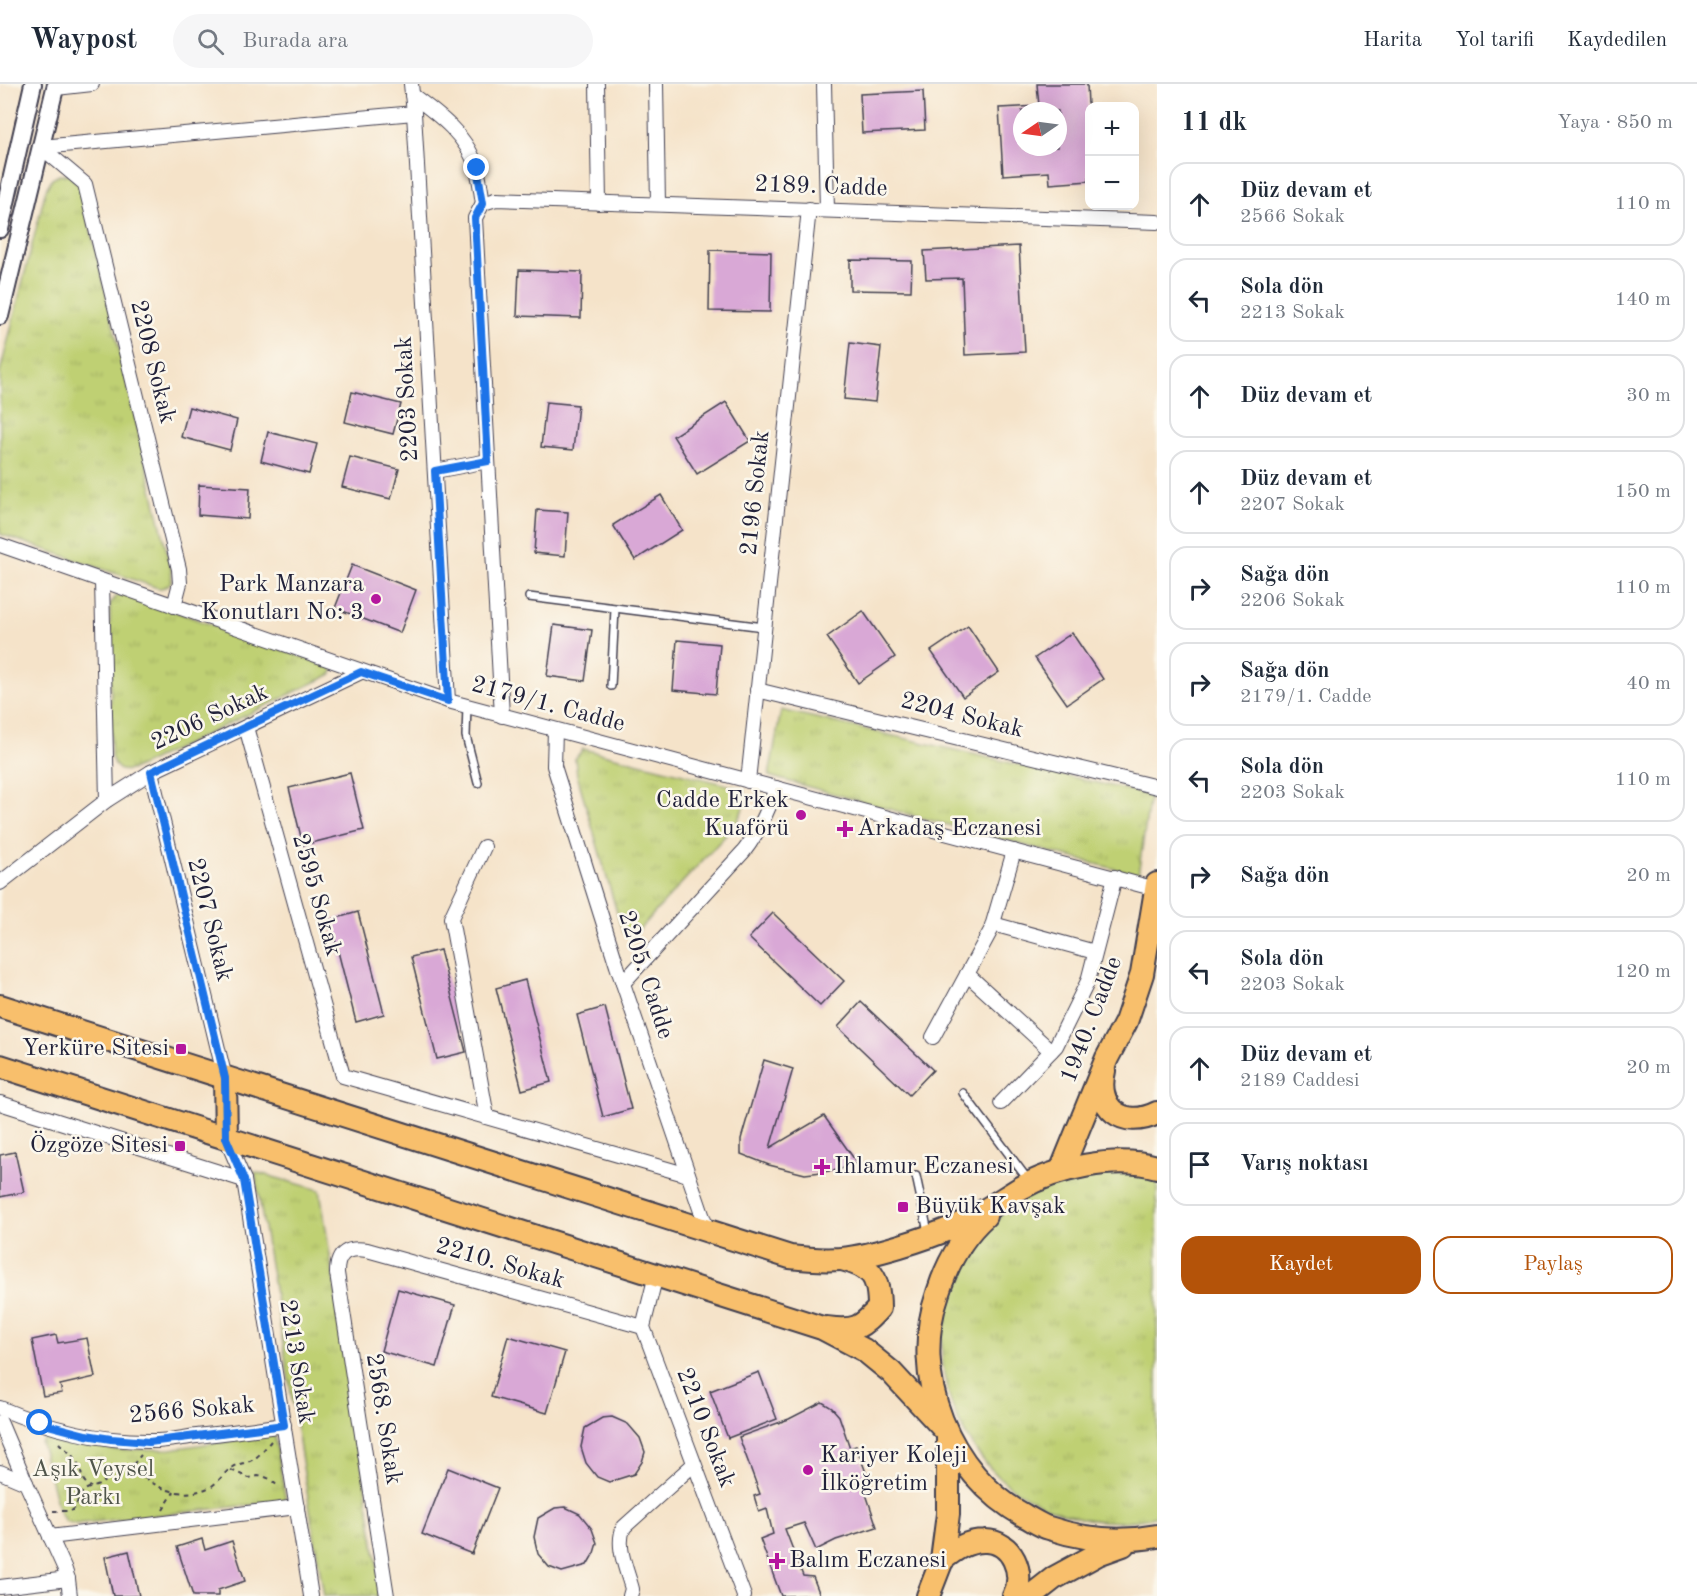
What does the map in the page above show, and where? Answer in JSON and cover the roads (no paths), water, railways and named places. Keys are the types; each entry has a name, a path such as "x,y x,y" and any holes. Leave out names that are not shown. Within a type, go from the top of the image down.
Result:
{"main road":[{"name":"1940. Cadde","path":"1061,1171 1107,1058 1125,1022 1142,974 1157,887"},
{"path":"0,1006 790,1257 842,1259 879,1251 928,1236 956,1226 1031,1183 1061,1171 1105,1163 1157,1167"},
{"path":"1107,1058 1103,1076 1104,1094 1111,1110 1128,1119 1146,1118 1157,1113"},
{"path":"0,1066 822,1328 864,1350 891,1372 946,1433 974,1475 1007,1506 1047,1528 1091,1540 1147,1538"},
{"path":"225,1078 226,1138"},
{"path":"928,1596 942,1560 948,1514 946,1433 934,1399 928,1368 928,1336 934,1305 944,1275 959,1247 979,1222 1002,1201"},
{"path":"822,1328 839,1330 856,1328 867,1321 879,1308 879,1290 872,1274 859,1264 842,1259"},
{"path":"1030,1596 1054,1578 1098,1554 1147,1538"},
{"path":"942,1560 956,1548 973,1542 987,1540 1001,1545 1012,1556 1018,1569 1018,1588 1014,1596"}],"street":[{"path":"0,229 33,84"},
{"path":"0,316 56,86 92,84"},
{"path":"597,84 599,203"},
{"path":"656,84 658,204"},
{"path":"824,84 827,210"},
{"path":"412,89 451,127 469,150 477,168 483,203 475,218 502,716"},
{"name":"2203 Sokak","path":"412,89 448,701"},
{"path":"41,147 414,113"},
{"name":"2208 Sokak","path":"41,147 85,184 179,569 180,584 174,606"},
{"name":"2189. Cadde","path":"483,203 496,199 1157,222"},
{"name":"2196 Sokak","path":"748,781 809,209"},
{"path":"435,471 488,461"},
{"name":"2179/1. Cadde","path":"0,545 448,701 1157,887"},
{"path":"102,581 107,800"},
{"name":"2206 Sokak","path":"0,883 107,800 151,772 361,672"},
{"name":"2204 Sokak","path":"757,690 1157,787"},
{"name":"2595 Sokak","path":"246,727 343,1076 487,1117"},
{"name":"2205. Cadde","path":"555,730 554,766 623,983 708,1232"},
{"name":"2207 Sokak","path":"151,772 225,1078"},
{"path":"623,983 744,851 768,812 776,788"},
{"path":"484,847 451,918 487,1117 688,1175"},
{"path":"933,1037 991,930 1014,851"},
{"path":"1001,1103 1056,1046 1088,981 1115,877"},
{"path":"993,924 1095,952"},
{"path":"967,974 1051,1051"},
{"path":"0,1103 244,1180"},
{"name":"2213 Sokak","path":"226,1138 244,1180 311,1596"},
{"name":"2210. Sokak","path":"345,1252 351,1249 368,1250 643,1327"},
{"name":"2568. Sokak","path":"345,1252 340,1257 337,1273 387,1596"},
{"path":"643,1327 656,1275"},
{"name":"2210 Sokak","path":"643,1327 744,1596"},
{"name":"2566 Sokak","path":"0,1408 54,1427 86,1435 149,1442 284,1425"},
{"path":"0,1422 68,1579 70,1596"},
{"path":"630,1596 632,1589 620,1545 620,1534 624,1527 694,1464"},
{"path":"0,1472 26,1483"},
{"path":"50,1537 297,1507"},
{"path":"0,1587 68,1579"}],"lane":[{"path":"529,597 764,627"},
{"path":"611,686 615,609"},
{"path":"467,706 466,736 478,783"},
{"path":"963,1093 1031,1183"},
{"path":"916,1176 928,1236"}],"place":[{"name":"Park Manzara Konutları No: 3","path":"376,599"},
{"name":"Cadde Erkek Kuaförü","path":"801,815"},
{"name":"Arkadaş Eczanesi","path":"845,829"},
{"name":"Yerküre Sitesi","path":"181,1049"},
{"name":"Özgöze Sitesi","path":"180,1146"},
{"name":"Ihlamur Eczanesi","path":"822,1167"},
{"name":"Büyük Kavşak","path":"903,1207"},
{"name":"Kariyer Koleji İlköğretim","path":"808,1470"},
{"name":"Balım Eczanesi","path":"777,1561"}],"park label":[{"name":"Aşık Veysel Parkı","path":"93,1484"}]}
